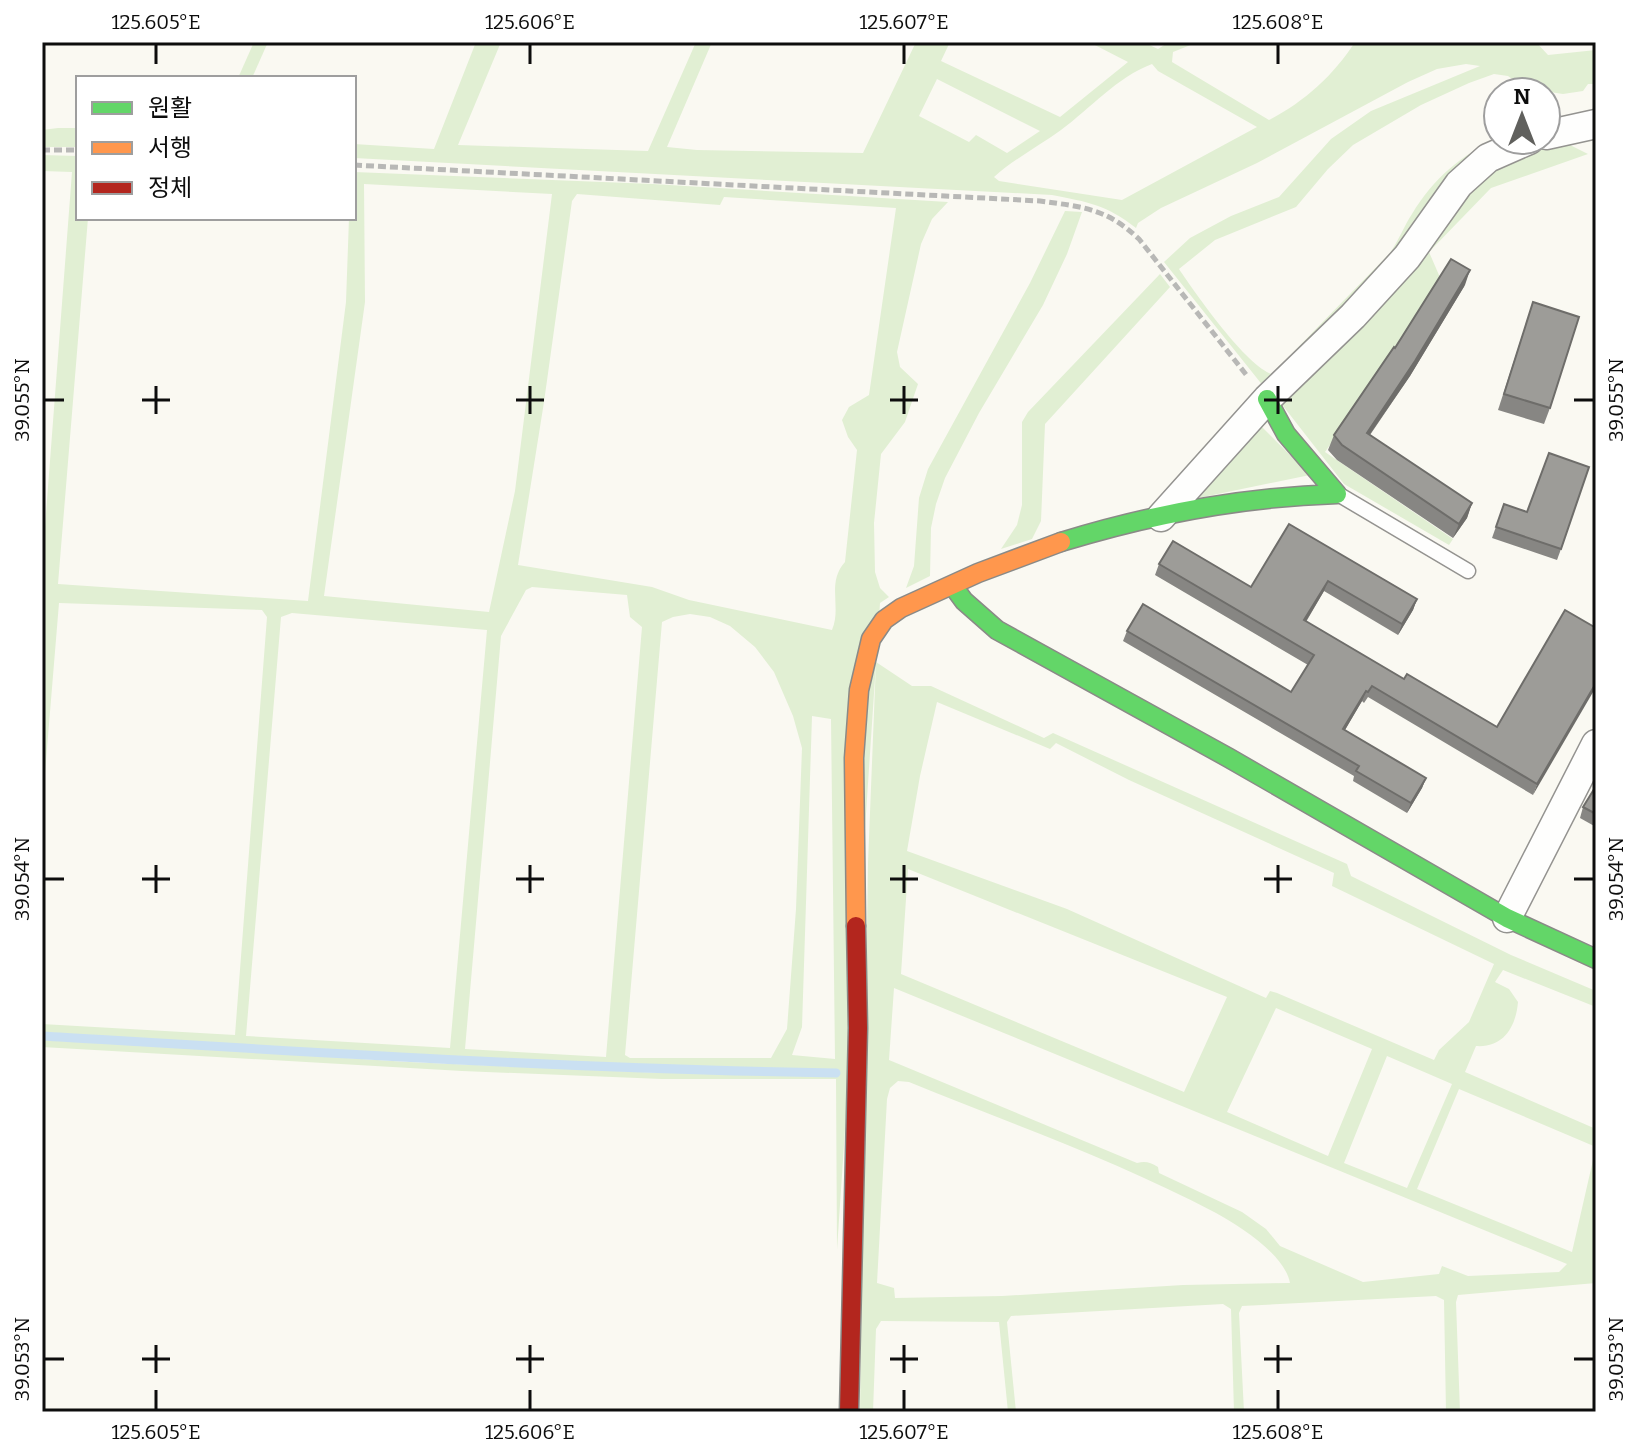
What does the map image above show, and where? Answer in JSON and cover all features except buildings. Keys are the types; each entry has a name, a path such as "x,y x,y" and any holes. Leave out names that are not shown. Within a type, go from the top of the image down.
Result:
{"street":[{"path":"1562,131 1596,124"},
{"path":"1161,517 1267,399 1353,316 1407,257 1459,184 1493,156"},
{"path":"1267,399 1286,434 1337,494"},
{"path":"849,1412 858,1107 854,758 857,714 870,639 878,625 906,606 977,573 1103,529 1238,500 1337,494"},
{"path":"953,586 964,601 997,630 1229,758 1507,918 1596,959"},
{"path":"1507,918 1596,744"}],"lane":[{"path":"1337,494 1468,571"}],"path":[{"path":"42,150 76,150"},
{"path":"356,165 1040,201 1093,209 1120,222 1139,239 1229,356 1267,399"}],"green space":[{"path":"254,42 268,42 253,76 239,76"},
{"path":"476,42 501,42 458,145 648,151 696,42 712,42 667,147 863,153 916,42 950,42 941,61 1060,117 1128,62 1089,42 1143,42 1158,49 1169,42 1198,42 1173,52 1172,62 1269,120 1317,87 1338,66 1355,42 1536,42 1548,55 1596,50 1596,84 1588,84 1583,91 1562,94 1562,76 1494,74 1482,76 1421,105 1353,145 1296,207 1215,240 1179,269 1236,344 1261,368 1272,374 1390,253 1420,201 1439,179 1460,160 1482,147 1483,156 1398,256 1264,387 1164,262 1190,238 1231,216 1279,197 1331,139 1371,111 1480,66 1466,64 1437,69 1408,82 1257,163 1161,208 1138,223 1136,228 1097,206 1052,195 356,158 356,144 434,149","holes":["1152,64 1158,71 1257,127 1122,200 999,181 994,177 1061,130 1116,85","937,79 1040,131 1007,153 976,135 969,142 919,116"]},
{"path":"76,128 76,147 42,147 42,130"},
{"path":"1562,141 1588,154 1491,188 1429,252 1442,282 1325,452 1453,539 1449,545 1344,484 1280,402 1490,170 1515,156 1562,156"},
{"path":"42,155 76,156 76,220 88,220 58,584 308,601 346,302 349,220 356,220 356,172 653,184 948,202 932,219 921,244 897,352 900,367 918,384 905,422 881,454 874,523 875,572 880,588 889,597 880,603 837,1250 836,1079 662,1079 462,1071 42,1047 42,1038 408,1062 663,1073 839,1073 439,1057 42,1034 42,1024 235,1035 267,617 262,610 59,603 42,809 42,566 72,172 42,171","holes":["364,184 552,194 515,491 489,612 324,596 365,302","577,194 720,205 724,197 896,208 869,395 849,407 842,420 857,450 845,562 836,578 836,613 832,630 689,600 652,587 518,565 572,201","532,587 627,595 630,617 642,627 606,1057 465,1049 501,636 526,590","292,613 487,630 450,1048 246,1036 281,617","690,614 710,617 730,626 755,647 774,672 793,716 802,748 796,909 787,1029 771,1058 630,1058 625,1055 662,622","812,716 831,719 835,1059 792,1055 802,1027"]},
{"path":"1065,211 1082,212 1067,254 1043,305 979,413 945,478 931,528 930,576 906,588 914,566 919,498 928,469 1030,283"},
{"path":"1160,274 1170,287 1045,424 1041,521 1032,539 1001,549 1017,525 1022,505 1022,422 1028,412"},
{"path":"1258,423 1310,475 1179,502"},
{"path":"876,662 912,686 931,686 1044,738 1053,733 1347,864 1351,876 1511,955 1596,991 1596,1007 1503,970 1495,982 1509,989 1518,1002 1515,1019 1501,1039 1486,1046 1476,1046 1465,1072 1596,1129 1596,1147 1596,1283 1458,1295 1460,1412 1446,1412 1444,1300 1436,1296 1242,1306 1239,1313 1244,1412 1234,1412 1231,1309 1223,1304 1011,1316 1007,1322 1016,1412 1008,1412 999,1322 881,1321 876,1329 873,1412 860,1412 868,863","holes":["937,702 1050,749 1056,743 1129,780 1334,873 1332,886 1494,964 1469,1022 1439,1050 1434,1060 1277,993 1270,991 1266,998 1067,909 907,851","908,869 1227,997 1184,1092 901,974","894,988 1567,1264 1559,1272 1468,1276 1442,1266 1439,1274 1363,1282 1280,1246 1266,1229 1242,1212 1159,1173 1158,1167 1152,1164 1137,1163 889,1060","1276,1008 1372,1049 1328,1156 1227,1112","1387,1056 1452,1084 1407,1188 1344,1163","898,1081 909,1082 1141,1176 1249,1233 1280,1262 1290,1283 895,1298 894,1288 877,1283 890,1088","1459,1089 1596,1147 1572,1252 1417,1189"]}],"waterway":[{"path":"42,1036 538,1064 836,1073"}],"traffic: fast":[{"path":"1061,542 1129,523 1232,503 1337,494 1286,434 1267,399"},
{"path":"953,586 964,601 997,630 1229,758 1507,918 1596,959"}],"traffic: slow":[{"path":"856,926 854,758 859,690 871,639 884,620 901,608 978,573 1061,542"}],"traffic: jam":[{"path":"849,1412 858,1028 856,926"}]}
